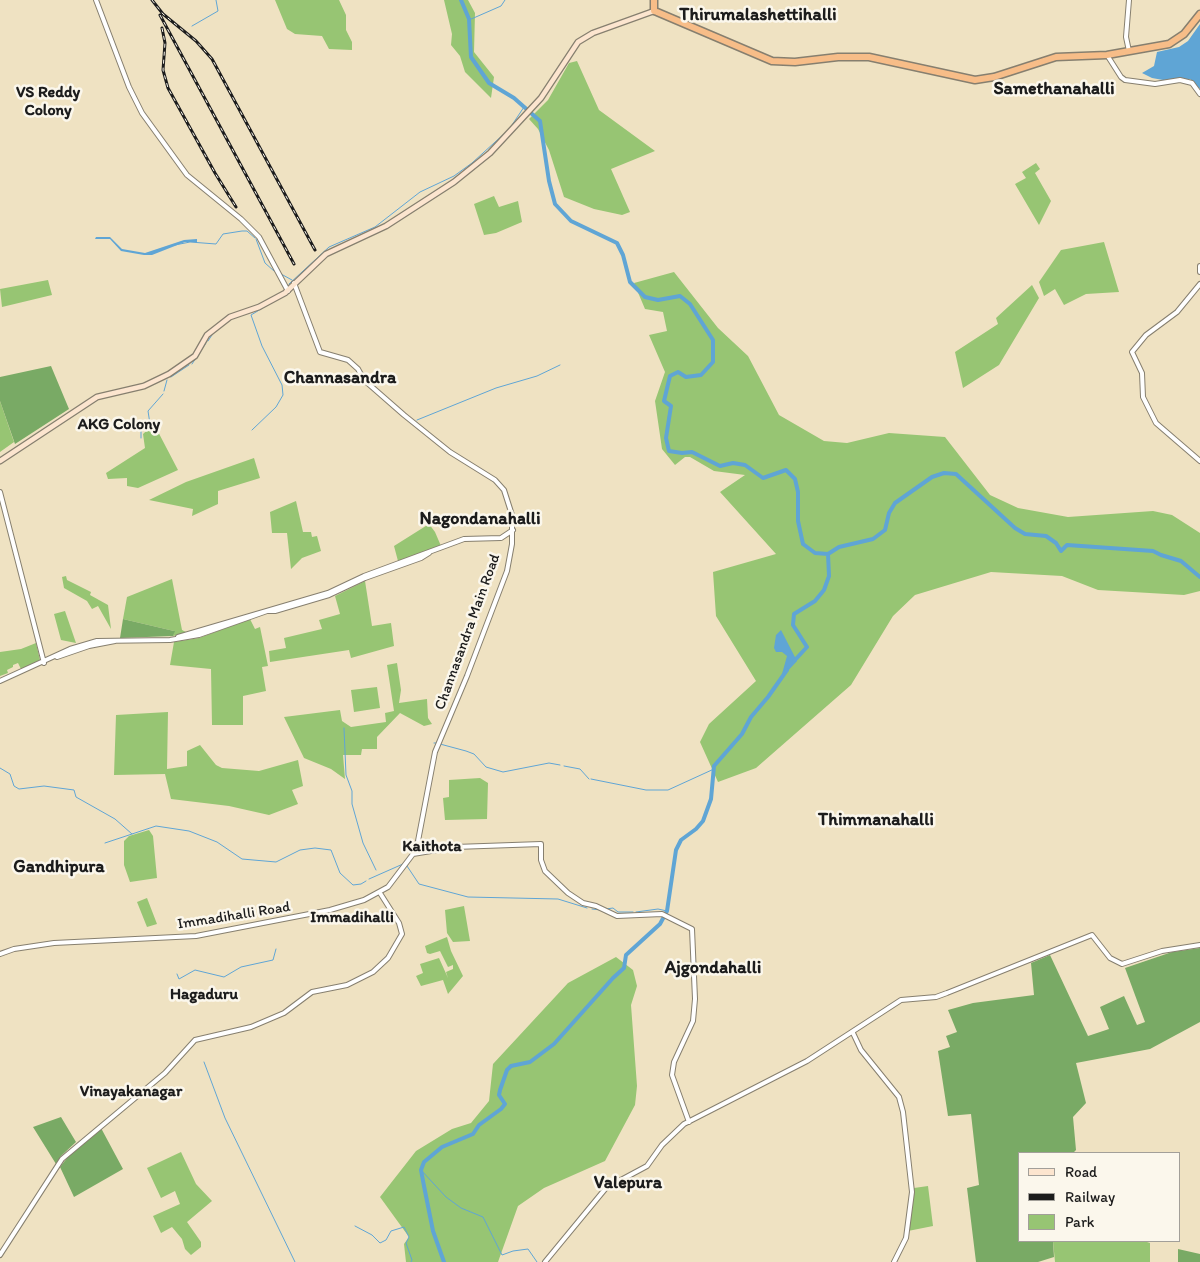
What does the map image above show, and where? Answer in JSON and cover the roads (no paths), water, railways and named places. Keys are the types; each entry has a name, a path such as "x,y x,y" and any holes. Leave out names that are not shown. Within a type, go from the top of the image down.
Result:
{"highway":[{"path":"654,0 654,11 733,46 779,62 838,57 869,57 975,80 994,77 1056,57 1107,55 1175,41 1184,34 1200,14"}],"main road":[{"path":"0,460 96,394 150,382 189,358 205,333 217,325 230,317 259,307 288,289 326,254 386,226 480,165 548,90 578,42 593,33 654,11"}],"street":[{"path":"96,0 129,86 142,113 178,166 259,237 280,279 288,289"},
{"path":"1129,0 1126,36 1129,51"},
{"path":"1107,55 1125,80 1155,84 1180,80 1192,83 1200,94"},
{"path":"1200,266 1200,272"},
{"name":"Channasandra Main Road","path":"294,284 320,352 348,360 358,369 364,380 404,415 450,452 495,480 504,490 510,504 513,530 507,571 467,676 435,752 418,841 413,854 388,888 380,893"},
{"path":"1200,284 1177,312 1147,334 1132,352 1142,373 1143,397 1156,423 1200,461"},
{"path":"0,492 44,663"},
{"path":"0,681 88,644 116,640 175,639 199,635 267,612 329,595 365,578 421,558 464,539 501,538 513,530"},
{"path":"413,854 455,847 542,844 541,860 544,871 568,893 583,903 596,906 617,916 662,914 691,928 694,933 693,1020 674,1062 672,1075 688,1122"},
{"path":"0,1255 62,1159 165,1073 195,1040 251,1027 284,1013 312,992 347,985 378,967 396,946 402,934 399,923 380,893"},
{"name":"Immadihalli Road","path":"0,954 14,949 54,943 196,936 330,910 380,893"},
{"path":"545,1262 606,1188 647,1166 673,1134 688,1122 800,1065 901,1000 936,997 1092,935 1110,958 1122,964 1162,951 1200,945"},
{"path":"853,1032 861,1050 899,1097 903,1112 912,1192 906,1238 894,1262"}],"water":[{"path":"1200,24 1200,89 1190,79 1163,80 1152,78 1142,73 1154,66 1157,52 1179,47 1188,41"},
{"path":"96,237 110,237 122,249 145,253 184,240 197,239 197,242 185,242 152,255 144,255 121,251 110,239 95,239"},
{"path":"781,630 797,661 785,674 782,674 787,656 782,652 776,652 774,648 776,635"}],"waterway":[{"path":"192,26 218,11 216,0"},
{"path":"461,0 469,19 471,57 489,83 514,98 540,121 549,181 555,204 571,221 617,243 623,255 630,282 645,297 658,300 680,296 690,304 713,340 713,362 701,375 686,377 678,372 670,376 664,401 671,406 666,438 669,451 692,452 720,466 733,463 745,465 763,478 786,470 795,479 798,492 798,521 803,544 815,553 828,554 839,547 873,539 885,530 889,513 895,503 932,477 944,473 956,474 1015,528 1025,534 1046,536 1056,543 1061,551 1067,545 1153,551 1181,561 1200,577"},
{"path":"469,20 501,6 505,0"},
{"path":"510,128 524,107"},
{"path":"289,284 329,247 375,227 420,192 454,176 472,163 505,133"},
{"path":"170,246 190,242 216,244 223,234 242,231 247,231 255,238"},
{"path":"256,239 265,263 274,271"},
{"path":"281,274 292,280"},
{"path":"252,430 276,407 283,395 282,385 262,346 251,315 276,300"},
{"path":"208,341 214,332"},
{"path":"192,364 206,343"},
{"path":"171,377 189,365"},
{"path":"417,420 496,388 537,376 560,365"},
{"path":"164,391 167,380"},
{"path":"141,438 141,431 150,424 148,411 163,394"},
{"path":"794,661 807,647 793,625 794,614 815,601 824,590 829,576 828,554"},
{"path":"444,1262 433,1231 421,1170 424,1162 442,1147 473,1134 479,1125 501,1109 505,1104 499,1095 507,1070 511,1066 530,1062 554,1044 624,968 626,955 660,924 667,911 676,850 681,840 703,821 711,799 714,766 742,734 751,717 787,670"},
{"path":"344,728 346,775 352,791 352,804 363,843 376,870"},
{"path":"440,744 474,754 486,767 503,772 549,763 560,765"},
{"path":"564,766 580,769 589,779"},
{"path":"0,768 10,774 14,786 19,789 44,786 74,790 76,797 115,819 132,834 156,826 189,831 217,842 242,859 276,862 300,850 315,848 331,850 340,873 353,885 366,881"},
{"path":"591,779 646,790 668,790 714,769"},
{"path":"105,843 132,834"},
{"path":"369,879 403,864"},
{"path":"407,866 419,884 468,897 558,899 587,908"},
{"path":"606,909 613,908 618,912 633,912"},
{"path":"592,909 601,910"},
{"path":"636,912 658,909 667,911"},
{"path":"177,974 179,979 195,970 224,977 241,967 273,960 276,949"},
{"path":"204,1062 225,1118 295,1262"},
{"path":"421,1170 446,1197 461,1208 483,1217 502,1255 528,1249 537,1262"},
{"path":"355,1226 372,1235 380,1243 386,1240 391,1231 404,1227 409,1237 406,1243 411,1262"}],"railway":[{"path":"152,0 163,14 196,41 212,59 315,250"},
{"path":"160,15 294,264"},
{"path":"162,28 165,43 163,70 168,88 236,207"}],"district":[{"name":"Thirumalashettihalli","path":"758,15"},
{"name":"Samethanahalli","path":"1054,89"},
{"name":"VS Reddy Colony","path":"48,102"},
{"name":"Channasandra","path":"340,378"},
{"name":"AKG Colony","path":"119,425"},
{"name":"Nagondanahalli","path":"480,519"},
{"name":"Thimmanahalli","path":"876,820"},
{"name":"Kaithota","path":"432,847"},
{"name":"Gandhipura","path":"59,867"},
{"name":"Immadihalli","path":"352,918"},
{"name":"Ajgondahalli","path":"713,968"},
{"name":"Hagaduru","path":"204,995"},
{"name":"Vinayakanagar","path":"131,1092"},
{"name":"Valepura","path":"628,1183"}]}
